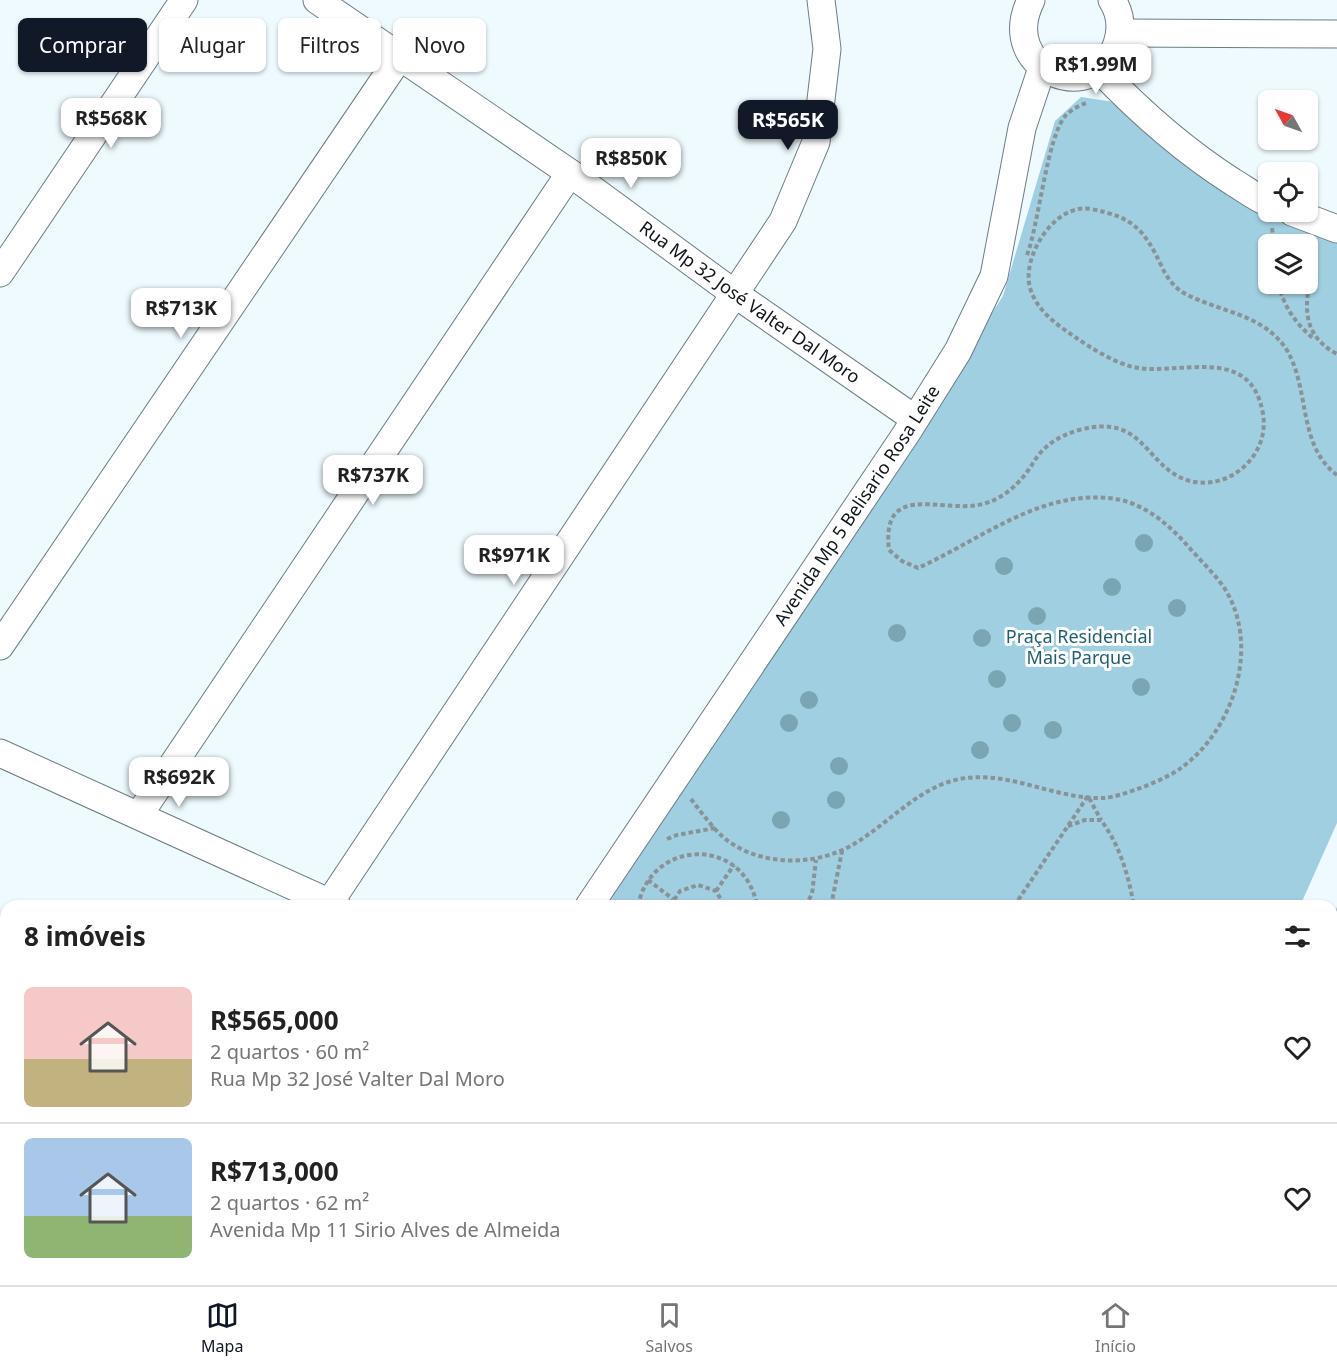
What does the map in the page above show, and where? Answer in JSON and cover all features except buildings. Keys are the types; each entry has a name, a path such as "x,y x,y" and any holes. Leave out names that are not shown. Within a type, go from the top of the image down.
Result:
{"street":[{"path":"0,273 184,0"},
{"name":"Rua Mp 32 José Valter Dal Moro","path":"317,0 393,54"},
{"path":"336,900 783,221 816,142 827,49 821,0"},
{"path":"1031,0 1025,13 1022,29 1025,45 1032,58 1042,68 1055,75 1070,78 1086,76 1099,69 1114,53 1121,33 1120,17 1112,0"},
{"path":"1121,33 1337,34"},
{"path":"0,646 393,67"},
{"name":"Avenida Mp 5 Belisario Rosa Leite","path":"593,900 915,419 958,351 994,276 1022,128 1042,68"},
{"path":"1099,69 1132,105 1164,132 1208,166 1258,196"},
{"name":"Rua Mp 32 José Valter Dal Moro","path":"420,72 570,173 735,294 915,419"},
{"path":"139,815 570,173"},
{"path":"1318,222 1337,229"},
{"path":"0,753 324,900"}],"path":[{"path":"1025,260 1033,240 1035,219 1056,136 1066,115 1083,104 1094,102"},
{"path":"682,804 688,794 725,838 748,851 779,860 816,860 842,851 942,784 971,777 996,778 1105,798 1180,769 1214,737 1232,700 1240,666 1240,632 1223,587 1181,539 1153,514 1130,501 1073,498 1044,504 918,568 902,561 889,549 887,535 890,522 896,513 908,505 981,505 1008,493 1028,472 1043,448 1069,433 1098,425 1122,429 1147,446 1164,467 1189,480 1212,483 1237,473 1250,464 1260,446 1264,417 1256,388 1232,371 1200,365 1132,367 1074,337 1041,310 1029,288 1030,269 1040,239 1048,225 1066,213 1085,208 1120,215 1137,226 1152,246 1166,276 1180,291 1245,316 1267,328 1286,349 1299,378 1314,450 1325,466 1337,475"},
{"path":"1281,294 1296,324 1318,343 1337,354"},
{"path":"1308,294 1309,327 1318,343"},
{"path":"1088,796 1113,837 1128,874 1133,900"},
{"path":"1018,900 1088,796"},
{"path":"1068,826 1085,820 1101,820"},
{"path":"656,844 676,835 715,828"},
{"path":"835,900 842,851"},
{"path":"640,900 648,880 661,866 678,856 698,854 717,856 734,866 747,879 756,900"},
{"path":"809,900 812,894 816,860"},
{"path":"716,891 734,866"},
{"path":"648,880 673,899 688,886 707,886 716,891 721,900"}],"green space":[{"name":"Praça Residencial Mais Parque","path":"1081,97 1114,102 1258,204 1258,222 1292,222 1337,237 1337,823 1303,900 606,900 1003,296 1055,121"}]}
